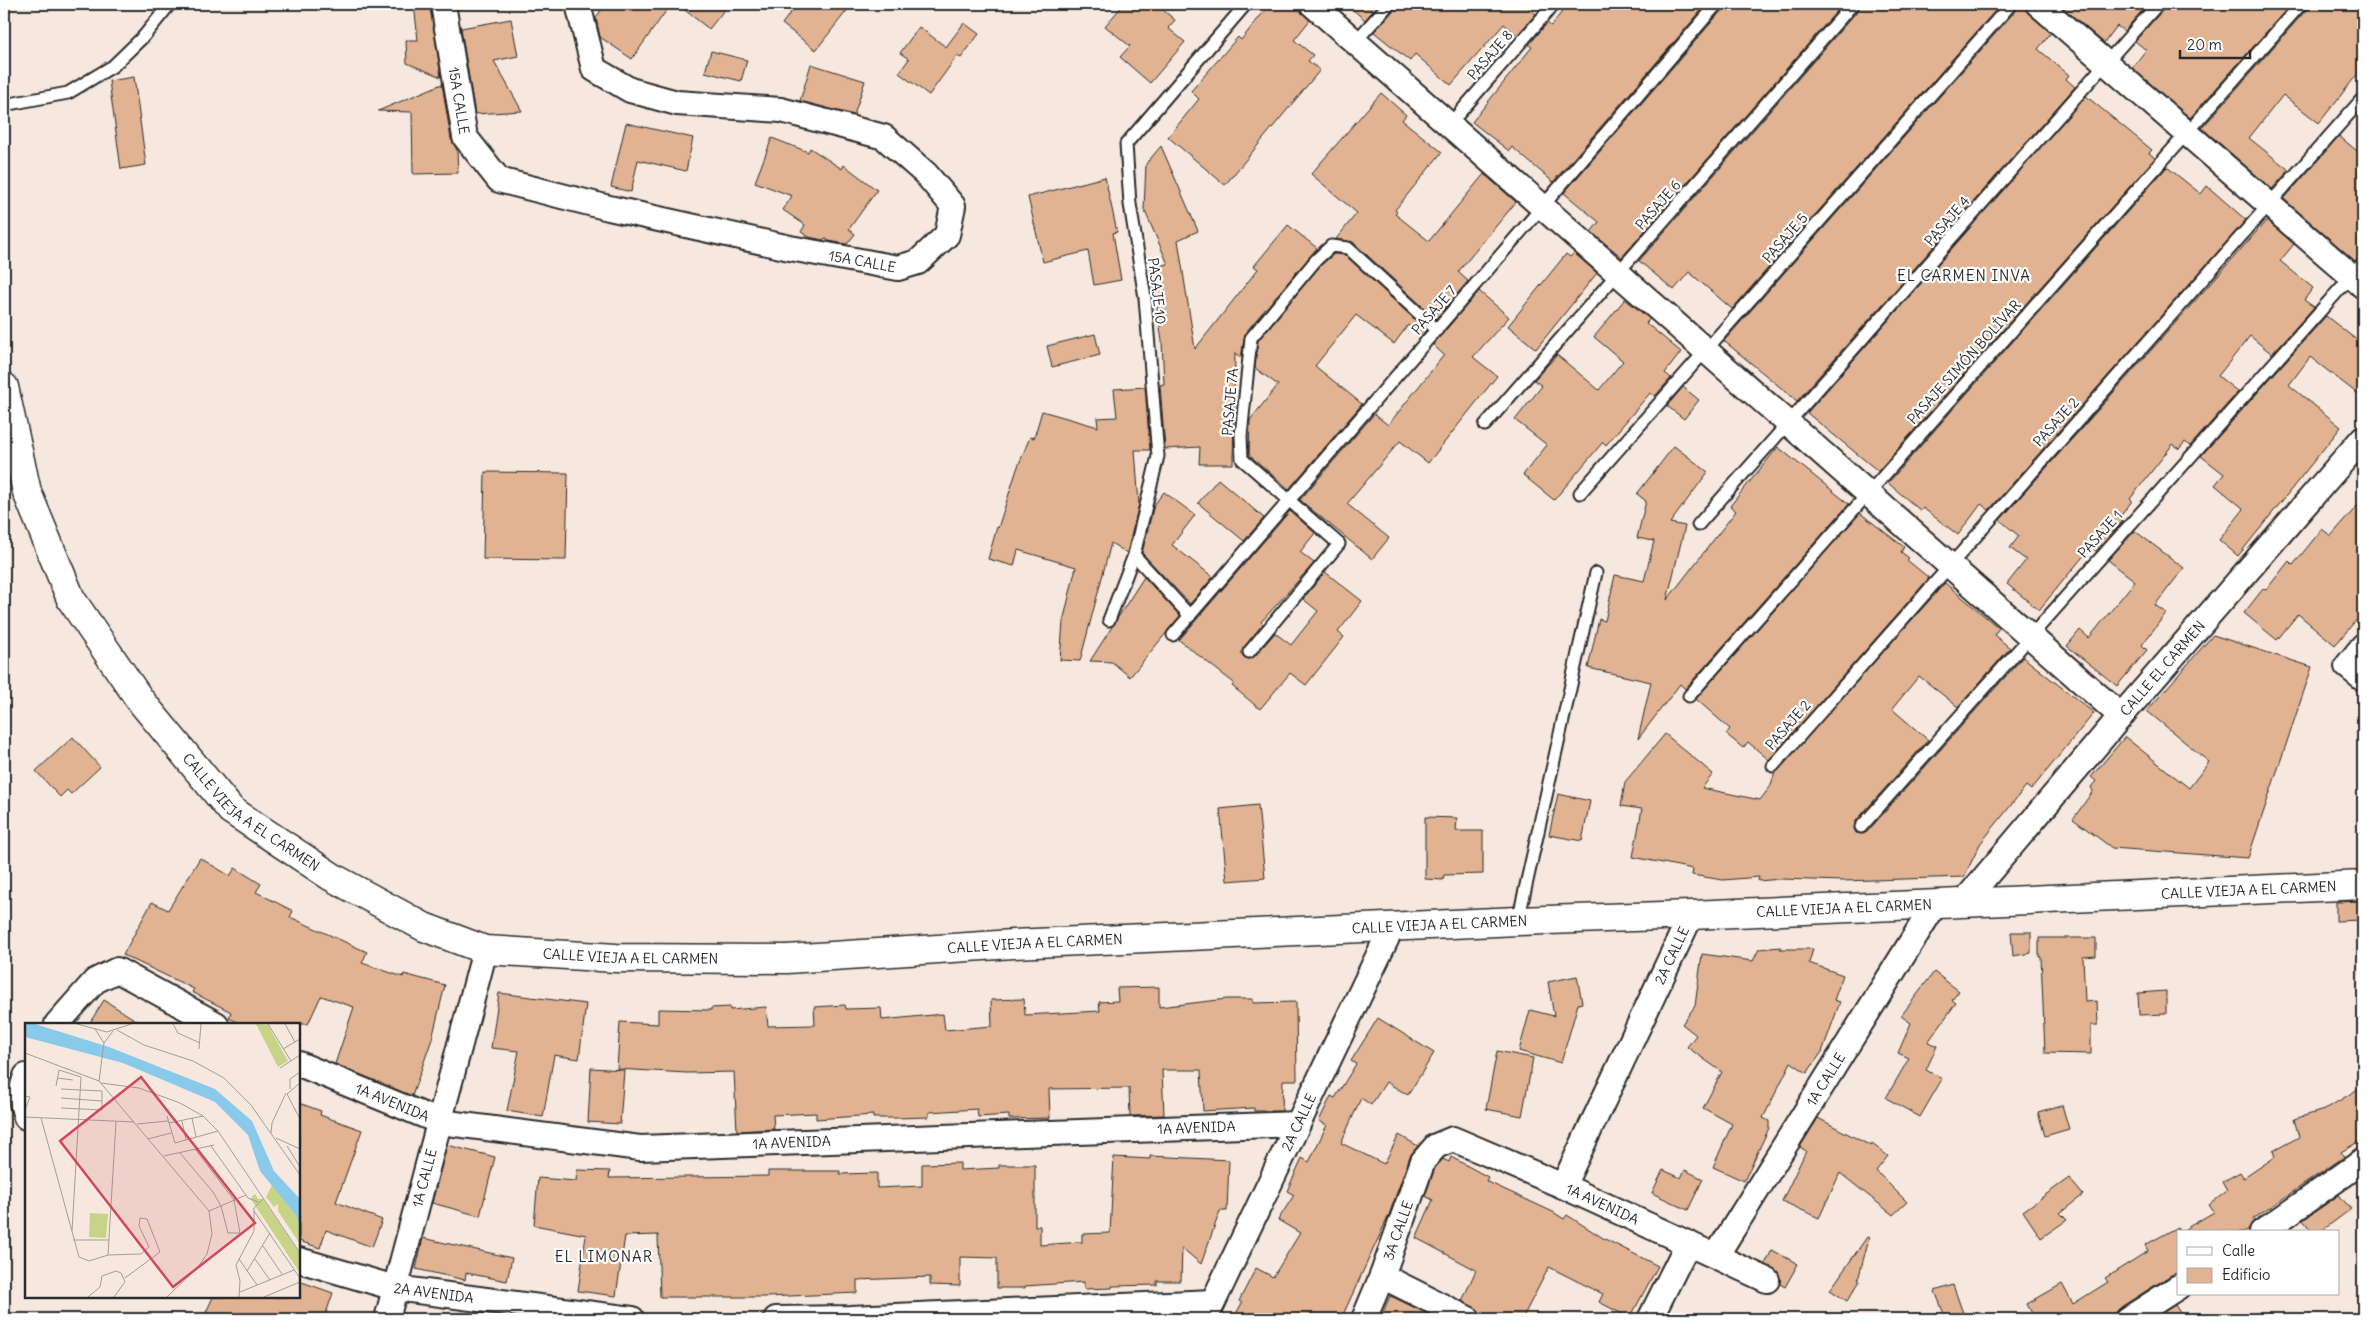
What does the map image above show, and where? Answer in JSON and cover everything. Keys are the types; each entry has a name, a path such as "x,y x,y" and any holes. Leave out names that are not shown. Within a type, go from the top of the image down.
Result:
{"street":[{"name":"15A CALLE","path":"443,4 465,137 499,180 609,208 790,248 898,268 918,262 947,235 953,206 926,174 884,137 781,110 677,103 630,90 594,69 578,4"},
{"path":"1312,4 2122,716"},
{"path":"2038,4 2269,204 2359,275"},
{"name":"CALLE VIEJA A EL CARMEN","path":"4,387 26,492 71,599 140,700 231,810 332,877 424,926 485,950 616,958 787,959 1013,944 2363,885"},
{"name":"CALLE EL CARMEN","path":"1963,903 2363,438"},
{"path":"2355,673 2363,646"},
{"name":"1A CALLE","path":"1716,1256 1935,904"},
{"name":"2A CALLE","path":"1563,1186 1691,915"},
{"name":"2A CALLE","path":"1209,1311 1392,927"},
{"name":"1A CALLE","path":"387,1319 485,950"},
{"path":"58,1023 95,981 117,970 214,1023"},
{"name":"1A AVENIDA","path":"300,1064 440,1122 640,1148 1298,1124"},
{"path":"25,1079 20,1096 25,1114"},
{"name":"1A AVENIDA","path":"1436,1146 1453,1139 1563,1186 1767,1280"},
{"name":"3A CALLE","path":"1364,1319 1382,1276 1423,1161 1436,1146"},
{"path":"2265,1230 2363,1161"},
{"path":"1650,1319 1688,1244"},
{"name":"2A AVENIDA","path":"300,1260 395,1288 632,1319"},
{"path":"1382,1276 1468,1319"},
{"path":"2128,1319 2177,1287"},
{"path":"776,1319 1209,1311"}],"lane":[{"path":"4,105 68,93 113,66 144,36 170,4"},
{"name":"PASAJE 10","path":"1109,620 1134,555 1158,456 1144,298 1130,204 1126,144 1246,4"},
{"path":"1355,42 1389,4"},
{"name":"PASAJE 8","path":"1449,125 1554,4"},
{"name":"PASAJE 7","path":"1173,635 1717,4"},
{"name":"PASAJE 6","path":"1485,425 1853,4"},
{"name":"PASAJE 5","path":"1580,493 2011,4"},
{"name":"PASAJE 4","path":"1698,525 2158,4"},
{"name":"PASAJE SIMÓN BOLÍVAR","path":"1689,696 2301,4"},
{"name":"PASAJE 2","path":"1772,766 2363,98"},
{"name":"PASAJE 7A","path":"1249,652 1339,544 1242,459 1240,436 1251,338 1316,260 1331,246 1348,248 1436,330"},
{"name":"PASAJE 1","path":"1861,827 2030,636 2359,275"},
{"path":"1134,555 1190,616"},
{"path":"1518,921 1596,573"}],"building":[{"path":"414,4 430,4 441,77 407,63 406,40 418,40"},
{"path":"605,4 671,4 632,59 600,37 596,18"},
{"path":"677,4 729,4 709,29"},
{"path":"797,4 852,4 816,50 782,24"},
{"path":"1124,4 1156,4 1175,20 1168,28 1185,42 1150,83 1120,57 1130,46 1105,26"},
{"path":"1270,4 1299,4 1303,14 1310,20 1294,40 1313,55 1308,61 1320,70 1225,185 1168,137 1199,99 1191,91 1238,37 1241,40"},
{"path":"1346,4 1379,4 1365,20"},
{"path":"1396,4 1524,4 1536,14 1517,35 1504,24 1451,85 1415,54 1410,61 1374,32 1395,9"},
{"path":"1568,4 1707,4 1553,182 1512,147 1509,151 1472,122 1532,47 1529,45 1547,23 1551,26"},
{"path":"1724,4 1843,4 1622,257 1591,232 1599,222 1564,193 1723,9"},
{"path":"1860,4 2001,4 1732,309 1689,272 1674,290 1639,261 1859,9"},
{"path":"2018,4 2025,4 2029,14 2051,33 2038,49 2069,75 2066,79 2075,87 1797,401 1724,341 2017,9"},
{"path":"2059,4 2148,4 2124,31 2117,26 2104,43"},
{"path":"2165,4 2291,4 2190,118 2132,68 2146,50 2135,41 2164,9"},
{"path":"2308,4 2363,4 2363,67 2319,123 2283,95 2249,138 2289,170 2272,189 2202,128 2307,9"},
{"path":"511,19 518,56 494,61 522,111 475,114 461,28"},
{"path":"964,23 979,34 961,58 957,56 929,95 899,73 909,59 900,53 919,27 946,47"},
{"path":"711,51 747,60 741,81 705,72"},
{"path":"811,64 865,81 854,115 800,101"},
{"path":"134,77 146,165 121,169 109,81"},
{"path":"442,84 451,139 457,150 458,173 413,174 412,112 378,111"},
{"path":"1381,93 1406,115 1402,120 1442,152 1395,210 1397,212 1395,214 1429,241 1484,174 1516,202 1458,272 1468,281 1436,319 1353,242 1336,239 1357,213 1311,174"},
{"path":"2086,96 2152,150 2149,153 2155,158 1878,471 1807,413"},
{"path":"626,123 693,138 686,171 638,160 631,192 611,187"},
{"path":"2339,136 2363,156 2363,256 2355,261 2284,199"},
{"path":"772,138 808,152 810,148 842,169 844,165 877,190 849,229 855,234 847,244 829,241 825,238 823,240 809,237 801,232 805,225 783,210 792,196 755,182"},
{"path":"1161,146 1198,231 1178,240 1195,349 1258,269 1254,266 1288,225 1317,248 1245,333 1241,358 1235,353 1233,464 1199,464 1200,447 1165,449 1160,385 1164,384 1162,341 1151,267 1168,264 1144,209 1146,164"},
{"path":"2167,167 2201,194 2207,186 2246,220 1989,510 1981,504 1958,535 1923,508 1921,511 1888,483"},
{"path":"1105,177 1117,232 1113,233 1121,280 1094,285 1088,251 1043,262 1028,197"},
{"path":"2267,220 2294,244 2280,261 2313,288 2304,300 2314,307 2272,354 2250,336 2218,376 2238,392 2190,446 2185,442 2179,449 2173,444 2130,499 2132,501 2119,518 2123,521 2096,551 2091,547 2039,610 2007,584 2026,560 2010,548 2019,536 2000,520"},
{"path":"1574,253 1597,273 1536,349 1508,326 1566,254 1570,257"},
{"path":"1334,254 1345,255 1426,330 1421,336 1408,325 1394,344 1356,315 1315,366 1362,404 1289,489 1249,455 1250,420 1278,385 1255,368 1258,341 1321,265"},
{"path":"1479,291 1509,317 1473,357 1497,376 1428,463 1400,441 1347,504 1389,538 1372,559 1300,500 1374,414 1388,425 1444,355 1433,345"},
{"path":"1625,299 1650,319 1646,323 1681,352 1665,373 1671,378 1655,396 1650,393 1606,445 1603,442 1554,500 1523,475 1547,445 1515,420 1542,386 1534,380 1557,355 1599,390 1623,361 1594,337"},
{"path":"2326,316 2363,345 2363,398 2310,357 2289,385 2341,427 2238,556 2219,540 2244,509 2215,485 2224,474 2201,456"},
{"path":"1095,334 1100,355 1052,367 1047,346"},
{"path":"1145,387 1150,450 1135,450 1139,504 1127,553 1111,543 1080,661 1060,660 1063,622 1076,567 1018,550 1014,566 988,559 997,527 1017,469 1030,437 1034,438 1042,411 1098,427 1097,418 1117,417 1114,389"},
{"path":"1683,387 1699,400 1684,419 1667,406"},
{"path":"1674,446 1708,472 1670,523 1685,526 1667,600 1736,511 1730,506 1778,447 1849,504 1685,689 1680,684 1638,739 1651,682 1588,668 1599,619 1605,621 1615,575 1644,581 1654,541 1637,538 1646,501 1637,494"},
{"path":"485,472 568,473 566,560 483,559"},
{"path":"1218,479 1264,518 1244,541 1198,503"},
{"path":"1164,492 1195,515 1172,545 1213,577 1190,604 1142,553 1154,505"},
{"path":"2363,499 2363,612 2335,645 2298,614 2277,640 2244,613 2263,589 2266,590 2289,561 2293,565 2322,529 2331,536"},
{"path":"1290,511 1315,533 1300,552 1314,563 1261,622 1263,624 1243,648 1242,654 1244,657 1248,659 1254,657 1275,633 1291,645 1318,611 1303,599 1325,572 1362,601 1338,632 1344,637 1306,685 1290,673 1260,709 1232,686 1234,683 1179,640"},
{"path":"1860,513 1904,547 1901,552 1909,558 1907,560 1929,578 1769,760 1748,742 1743,748 1726,734 1730,729 1696,699"},
{"path":"2135,531 2184,568 2155,605 2166,613 2142,645 2147,650 2117,686 2067,646 2080,630 2089,638 2135,581 2108,560"},
{"path":"1144,577 1180,616 1130,677 1112,662 1090,661"},
{"path":"1945,583 1999,628 1994,635 2010,648 1958,707 1919,676 1892,709 1928,740 1855,822 1854,829 1856,833 1863,834 1867,832 2023,657 2094,713 2031,790 2026,786 1980,844 1964,877 1843,881 1781,879 1758,881 1759,877 1723,880 1692,875 1693,869 1633,857 1642,809 1621,806 1625,782 1665,734 1713,774 1702,788 1760,800 1770,787 1775,773"},
{"path":"2213,635 2312,667 2248,858 2112,848 2073,819 2093,791 2091,787 2096,781 2091,777 2125,737 2189,788 2209,762 2147,711"},
{"path":"73,737 100,767 71,794 67,790 60,797 36,771"},
{"path":"1558,794 1590,801 1582,841 1549,835"},
{"path":"1258,805 1265,878 1227,881 1220,809"},
{"path":"1425,817 1457,818 1456,831 1483,831 1483,874 1444,875 1443,880 1425,879"},
{"path":"200,858 230,876 235,868 261,884 256,892 293,911 290,917 367,952 362,963 403,977 404,974 445,985 432,1039 412,1096 335,1064 354,1007 321,996 308,1024 240,1023 229,1018 231,1012 192,992 194,989 123,955 152,902 168,910"},
{"path":"2363,901 2363,920 2336,921 2336,902"},
{"path":"2011,932 2031,932 2031,953 2013,956"},
{"path":"2039,938 2096,938 2096,956 2083,957 2085,1002 2097,1001 2098,1025 2091,1025 2091,1054 2045,1053"},
{"path":"1781,947 1780,949 1813,949 1809,963 1843,975 1834,1000 1840,1002 1822,1052 1807,1073 1791,1062 1763,1118 1769,1121 1769,1128 1744,1181 1713,1167 1732,1124 1703,1108 1722,1072 1687,1047 1696,1035 1682,1024 1695,1006 1702,954 1753,961 1759,949"},
{"path":"1934,972 1959,991 1952,1000 1956,1003 1928,1042 1937,1046 1926,1070 1942,1079 1920,1117 1886,1098 1909,1058 1898,1053 1911,1023 1901,1016"},
{"path":"1577,976 1582,1003 1578,1004 1561,1063 1519,1051 1530,1010 1554,1016 1548,982"},
{"path":"1159,987 1159,1007 1227,999 1253,999 1253,1003 1296,1002 1297,1080 1283,1080 1282,1111 1254,1111 1254,1108 1203,1111 1201,1070 1162,1070 1164,1115 1130,1116 1129,1088 1049,1089 1050,1118 1009,1119 1009,1115 978,1117 977,1109 929,1112 929,1117 895,1118 873,1118 873,1115 816,1119 816,1113 773,1115 774,1129 737,1131 734,1072 687,1073 617,1069 620,1022 658,1024 658,1009 711,1010 711,1008 730,1007 730,1010 766,1007 768,1026 815,1025 814,1007 845,1005 846,1009 881,1008 882,1020 943,1014 945,1030 992,1026 991,1000 1024,999 1025,1015 1100,1011 1099,1002 1118,1001 1117,988"},
{"path":"2166,991 2166,1014 2139,1015 2138,993"},
{"path":"499,993 586,1004 579,1059 554,1055 543,1117 507,1111 519,1051 491,1048"},
{"path":"104,1000 140,1023 90,1023"},
{"path":"1378,1018 1434,1053 1408,1095 1386,1082 1371,1105 1361,1098 1341,1143 1384,1164 1399,1135 1418,1146 1410,1156 1389,1215 1341,1319 1233,1319 1242,1303 1239,1301 1256,1268 1273,1277 1300,1233 1278,1220 1294,1195 1287,1191 1302,1158 1309,1162 1327,1125 1319,1121 1331,1096 1335,1098 1356,1064 1351,1061"},
{"path":"1497,1051 1533,1058 1522,1116 1486,1109"},
{"path":"591,1068 624,1070 620,1124 588,1122"},
{"path":"2363,1086 2363,1139 2341,1152 2344,1157 2253,1219 2254,1221 2247,1230 2183,1230 2214,1212 2209,1205 2227,1191 2222,1182 2240,1172 2244,1178 2275,1157 2273,1151 2299,1137 2294,1119 2324,1110"},
{"path":"300,1103 321,1111 320,1115 362,1130 336,1202 382,1220 372,1247 326,1230 320,1248 300,1241"},
{"path":"2062,1105 2069,1129 2045,1136 2038,1112"},
{"path":"1818,1118 1871,1146 1872,1144 1888,1156 1876,1171 1907,1202 1893,1215 1840,1173 1819,1218 1782,1201 1806,1151 1800,1147"},
{"path":"447,1145 495,1157 480,1216 432,1203"},
{"path":"1150,1156 1229,1160 1227,1211 1220,1211 1201,1264 1182,1248 1181,1281 1157,1281 1157,1285 1084,1289 1084,1282 1025,1286 1025,1288 997,1288 997,1258 960,1257 960,1286 930,1285 930,1277 857,1280 857,1293 767,1297 660,1297 658,1235 625,1236 616,1296 578,1291 586,1235 534,1225 538,1178 576,1181 577,1170 610,1171 609,1178 768,1176 768,1171 840,1171 840,1174 877,1173 877,1188 922,1186 922,1164 960,1163 960,1170 999,1168 999,1165 1035,1165 1035,1226 1040,1226 1040,1245 1082,1242 1082,1234 1110,1233 1114,1157 1150,1159"},
{"path":"1451,1157 1488,1177 1486,1181 1564,1219 1567,1215 1603,1238 1658,1266 1630,1318 1599,1302 1603,1294 1549,1267 1522,1319 1482,1319 1479,1311 1462,1301 1476,1270 1416,1238 1433,1200 1425,1196 1435,1168 1443,1159 1449,1162"},
{"path":"1663,1170 1681,1178 1685,1170 1703,1179 1688,1210 1652,1193"},
{"path":"2069,1178 2083,1195 2060,1213 2067,1220 2041,1238 2023,1211"},
{"path":"2339,1195 2351,1209 2323,1230 2310,1230 2303,1220"},
{"path":"2178,1227 2177,1273 2171,1275 2121,1307 2116,1312 2114,1319 2035,1319 2027,1304 2062,1284 2073,1304 2108,1282 2105,1278 2148,1251 2145,1245"},
{"path":"1867,1237 1869,1238 1858,1280 1860,1281 1847,1301 1830,1290"},
{"path":"423,1238 512,1258 507,1281 466,1273 465,1280 416,1269"},
{"path":"1772,1250 1798,1264 1785,1287 1780,1284 1778,1272 1765,1264"},
{"path":"300,1281 333,1293 324,1319 297,1319 277,1314 275,1319 203,1319 213,1298 300,1298"},
{"path":"1953,1285 1963,1313 1946,1319 1935,1291"},
{"path":"1390,1296 1395,1298 1438,1319 1380,1319"},
{"path":"2175,1305 2184,1319 2153,1319"}],"district":[{"name":"EL CARMEN INVA","path":"1964,276"},
{"name":"EL LIMONAR","path":"604,1257"}]}
